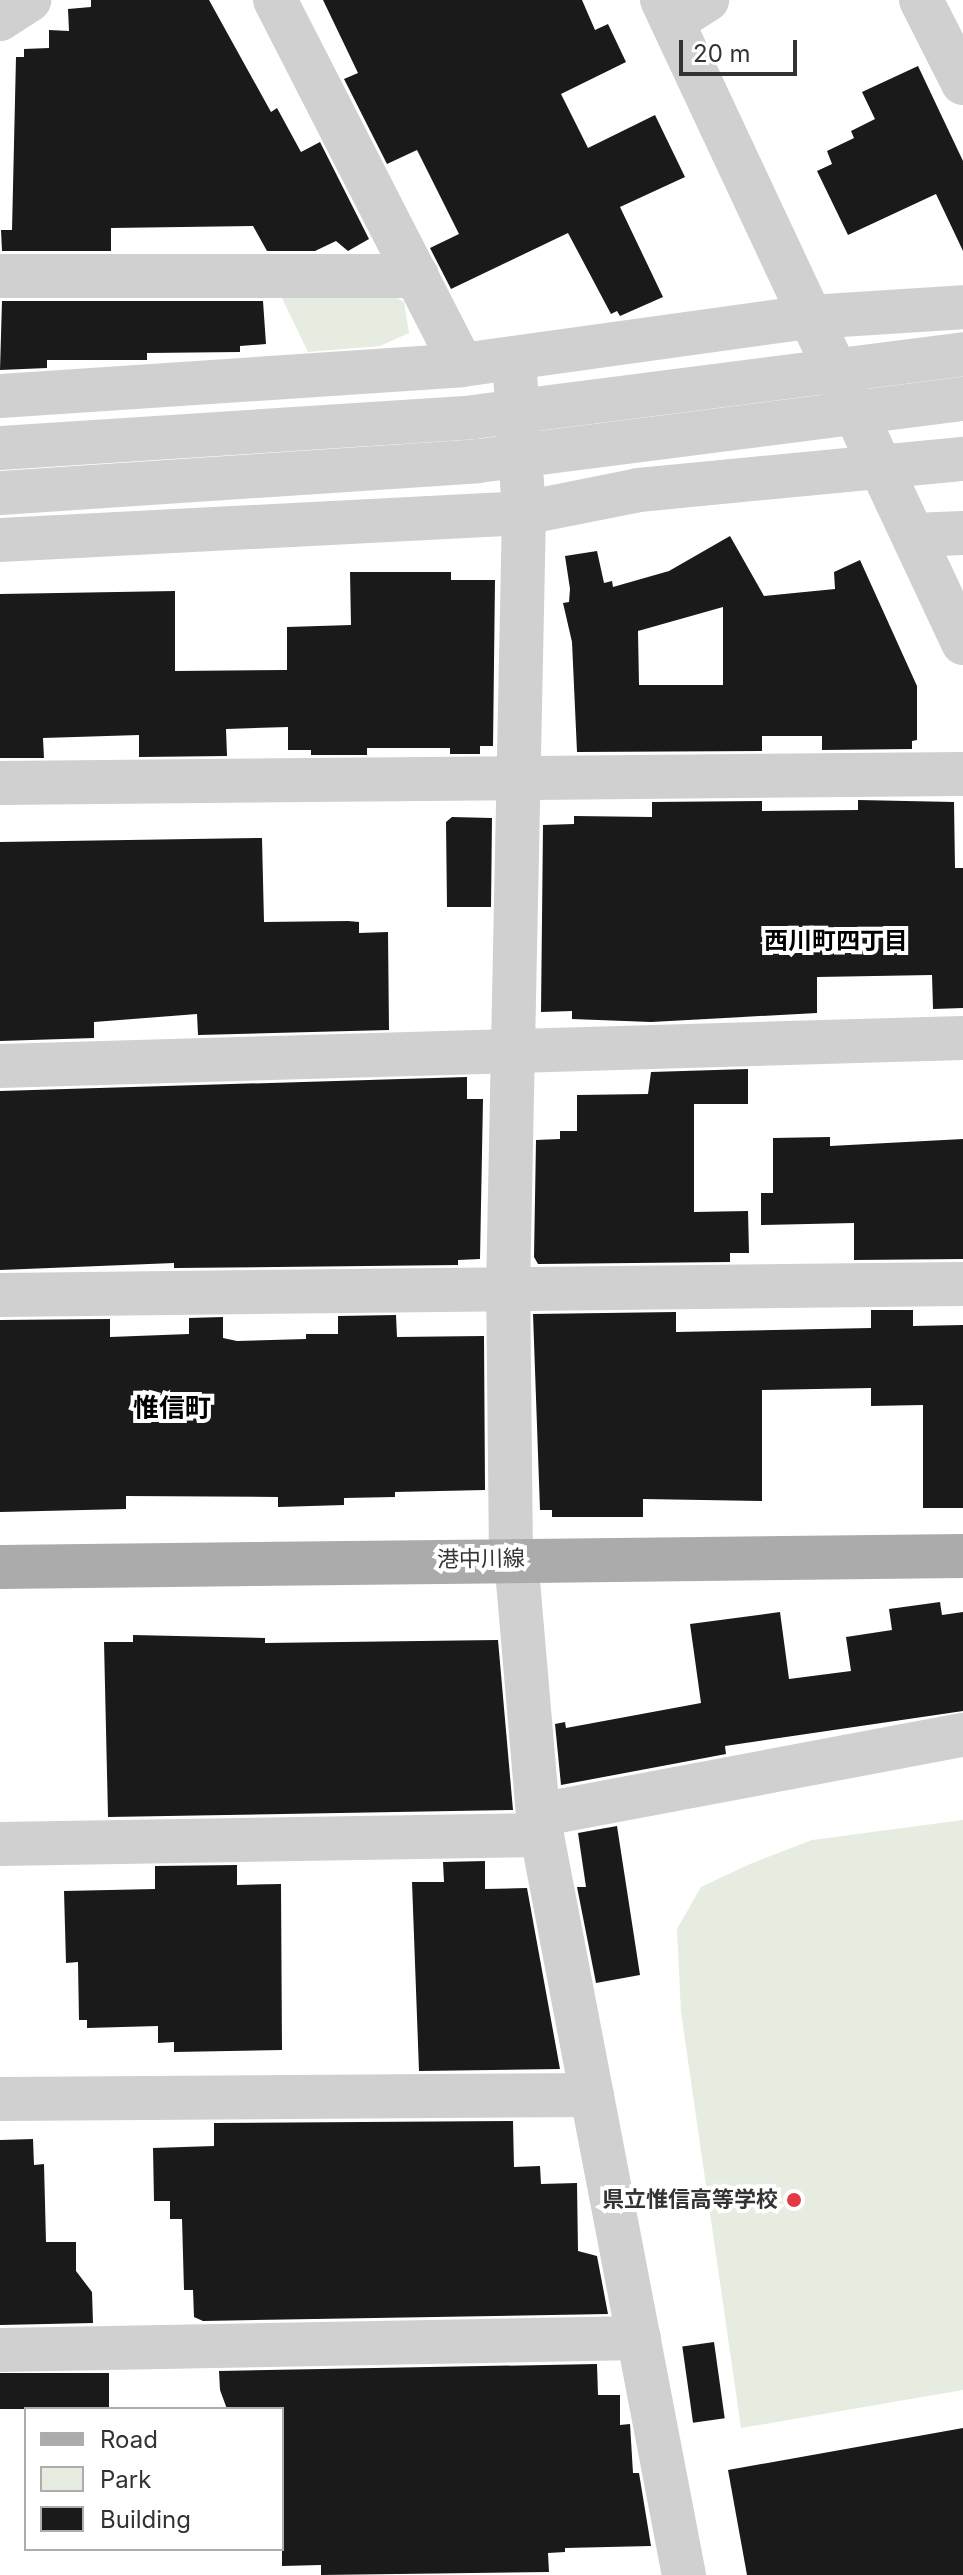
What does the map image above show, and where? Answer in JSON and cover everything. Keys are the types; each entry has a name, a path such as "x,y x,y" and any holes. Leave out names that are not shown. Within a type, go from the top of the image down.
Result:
{"main road":[{"name":"港中川線","path":"0,1567 514,1558 963,1556"}],"street":[{"path":"0,19 29,0"},
{"path":"275,0 462,365"},
{"path":"921,0 957,59"},
{"path":"681,7 810,317 963,643"},
{"path":"0,276 417,276"},
{"path":"0,396 462,365 810,317 963,307"},
{"path":"0,448 473,417 963,354"},
{"path":"514,358 524,513 508,1290 514,1558 540,1825 684,2575"},
{"path":"0,493 478,461 963,399"},
{"path":"0,540 524,513 639,490 884,470 963,459"},
{"path":"914,535 963,533"},
{"path":"0,783 963,774"},
{"path":"0,1066 963,1038"},
{"path":"0,1295 963,1284"},
{"path":"0,1844 540,1825 963,1735"},
{"path":"0,2099 592,2095"},
{"path":"0,2350 639,2338"}],"green space":[{"path":"279,292 388,293 404,302 409,333 380,346 308,352"},
{"path":"963,1820 963,2390 741,2428 681,2012 677,1929 701,1887 812,1840"}],"building":[{"path":"91,0 209,0 271,112 277,108 301,152 320,142 369,239 348,251 336,241 315,251 267,251 253,226 111,228 111,251 2,251 1,230 12,230 16,57 24,57 24,49 49,48 49,30 69,31 68,9 91,7"},
{"path":"323,0 582,0 595,30 608,24 626,62 561,94 588,148 655,115 685,177 620,207 663,297 620,316 617,311 611,314 568,233 451,289 430,248 459,234 417,150 387,164 344,79 358,73"},
{"path":"918,66 963,161 963,251 936,194 848,235 817,171 832,164 827,151 854,138 851,131 875,119 862,92"},
{"path":"2,301 263,301 266,344 240,346 240,352 147,353 147,360 47,360 47,368 0,370"},
{"path":"730,536 764,596 835,589 834,572 860,560 917,686 917,740 912,741 912,749 822,750 822,736 762,736 762,751 577,752 572,642 563,603 569,602 570,589 565,556 597,551 604,583 612,581 613,587 669,571","holes":["723,607 723,685 639,685 638,631"]},
{"path":"350,572 451,572 451,580 495,580 493,746 480,746 480,754 450,754 450,748 367,748 367,755 311,755 311,750 288,750 288,727 226,729 227,756 139,757 139,735 43,738 44,758 0,758 0,594 175,591 175,671 287,670 287,627 351,625"},
{"path":"858,800 954,802 955,868 963,868 963,1008 933,1009 932,975 817,977 817,1013 651,1022 572,1019 572,1011 541,1012 543,825 574,824 574,816 652,817 652,802 762,801 762,811 858,810"},
{"path":"452,817 492,818 491,907 447,907 446,822"},
{"path":"262,838 264,922 348,921 359,922 359,933 388,932 389,1030 198,1035 197,1014 94,1022 94,1038 0,1041 0,842"},
{"path":"748,1069 748,1104 694,1104 694,1212 748,1211 749,1253 730,1253 730,1262 538,1264 534,1257 536,1140 560,1139 560,1131 577,1131 577,1095 648,1094 651,1072"},
{"path":"467,1077 467,1099 483,1099 480,1259 458,1260 458,1265 174,1268 174,1263 0,1270 0,1091"},
{"path":"830,1137 830,1146 963,1139 963,1259 854,1260 854,1223 761,1225 761,1193 773,1193 773,1138"},
{"path":"871,1310 913,1310 913,1326 963,1325 963,1508 923,1508 923,1405 871,1406 871,1388 762,1390 762,1501 643,1499 643,1517 552,1517 552,1510 540,1510 533,1314 676,1312 676,1332 871,1328"},
{"path":"396,1315 397,1337 484,1336 485,1490 395,1492 395,1497 344,1498 344,1505 278,1507 278,1497 126,1496 126,1509 0,1512 0,1320 110,1319 110,1337 189,1334 189,1318 223,1317 223,1338 237,1341 306,1339 306,1334 338,1334 338,1316"},
{"path":"940,1602 942,1615 963,1612 963,1711 725,1746 726,1754 561,1785 555,1724 565,1722 566,1728 701,1703 690,1624 780,1612 789,1679 851,1671 846,1637 892,1630 889,1609"},
{"path":"133,1635 265,1638 265,1643 498,1640 513,1810 108,1817 104,1642 133,1642"},
{"path":"617,1826 640,1975 596,1983 577,1887 586,1887 578,1833"},
{"path":"485,1861 485,1889 527,1888 560,2069 419,2071 412,1882 444,1882 443,1862"},
{"path":"237,1865 237,1885 281,1884 282,2050 174,2052 174,2042 158,2043 158,2026 87,2028 87,2020 79,2020 78,1962 66,1963 64,1891 155,1889 155,1866"},
{"path":"513,2121 514,2167 540,2166 541,2184 577,2183 578,2251 597,2256 608,2314 203,2321 194,2317 193,2290 184,2290 182,2219 170,2219 170,2201 154,2201 153,2148 214,2146 214,2123"},
{"path":"33,2139 34,2165 44,2164 46,2242 76,2242 76,2271 92,2292 93,2323 0,2325 0,2140"},
{"path":"714,2342 725,2418 693,2423 682,2346"},
{"path":"597,2364 598,2395 620,2395 620,2425 630,2424 633,2473 639,2473 651,2546 565,2548 565,2552 548,2553 549,2572 321,2575 321,2565 282,2566 284,2407 226,2407 220,2390 219,2371"},
{"path":"0,2373 109,2373 109,2407 0,2409"},
{"path":"963,2428 963,2575 747,2575 728,2470"}],"place":[{"name":"県立惟信高等学校","path":"794,2200"}],"district":[{"name":"西川町四丁目","path":"836,941"},
{"name":"惟信町","path":"172,1408"}]}
